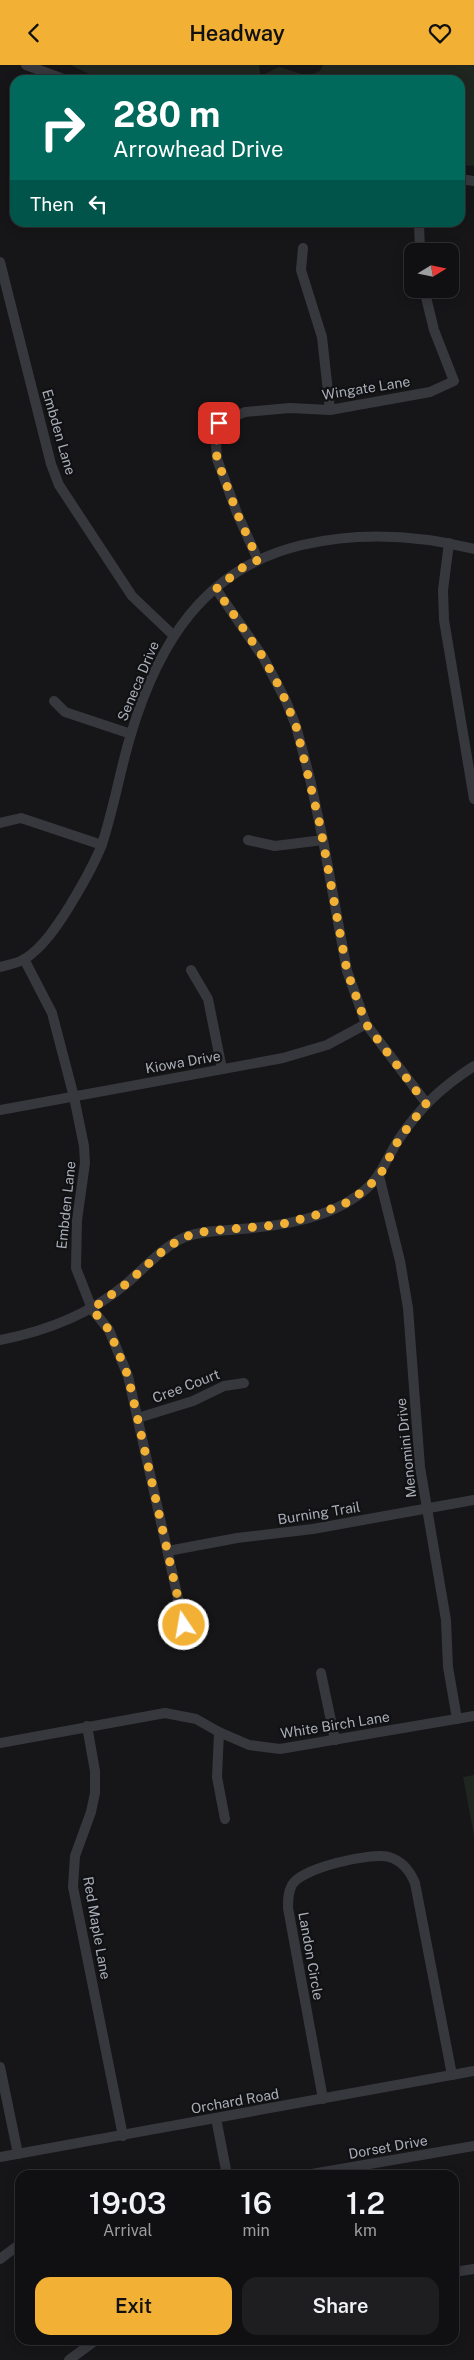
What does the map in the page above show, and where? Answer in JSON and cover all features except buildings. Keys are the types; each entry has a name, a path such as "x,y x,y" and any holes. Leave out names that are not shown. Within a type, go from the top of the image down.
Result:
{"street":[{"path":"26,65 53,75"},
{"path":"419,227 420,243"},
{"path":"303,248 301,270 322,337 330,410"},
{"name":"Embden Lane","path":"0,262 51,464 59,485 137,602 173,635"},
{"name":"Wingate Lane","path":"258,560 237,513 217,459 216,449 219,423 240,413 290,407 330,410 430,392 454,381 434,330 426,298"},
{"name":"Seneca Drive","path":"0,967 24,959 48,939 85,880 102,845 131,734 156,667 173,635 193,609 242,568 293,547 338,539 396,537 449,543 474,549"},
{"path":"449,543 443,591 444,620 474,799"},
{"path":"216,589 263,657 286,701 303,750 323,840 347,971 366,1024 426,1104"},
{"path":"54,701 65,711 131,734"},
{"path":"0,823 21,818 102,845"},
{"path":"248,840 275,846 323,840"},
{"name":"Embden Lane","path":"24,959 52,1013 74,1097 85,1156 78,1204 75,1260 78,1276 92,1309 109,1330 128,1376 184,1625"},
{"path":"191,970 208,999 222,1069"},
{"name":"Kiowa Drive","path":"0,1111 307,1052 327,1045 366,1024"},
{"path":"0,1340 43,1330 92,1309 126,1284 165,1249 184,1237 207,1231 279,1225 316,1215 346,1203 379,1177 399,1139 440,1089 474,1066"},
{"name":"Menomini Drive","path":"379,1177 400,1261 408,1308 418,1447 426,1509 446,1620 448,1667 457,1719"},
{"name":"Cree Court","path":"138,1418 193,1401 224,1386 244,1383"},
{"name":"Burning Trail","path":"168,1551 214,1541 313,1529 474,1500"},
{"path":"321,1673 335,1740"},
{"name":"White Birch Lane","path":"0,1743 165,1713 196,1719 219,1732 249,1745 269,1748 292,1748 474,1715"},
{"name":"Red Maple Lane","path":"87,1726 94,1771 95,1793 91,1812 75,1856 73,1887 123,2136"},
{"path":"219,1732 216,1777 225,1819"},
{"name":"Landon Circle","path":"323,2099 288,1908 288,1897 292,1885 299,1877 309,1871 371,1857 390,1857 398,1861 406,1867 415,1883 452,2075"},
{"path":"0,2067 18,2154"},
{"name":"Orchard Road","path":"0,2157 474,2071"},
{"path":"216,2118 226,2170"},
{"name":"Dorset Drive","path":"335,2170 474,2146"},
{"path":"0,2259 15,2248"},
{"path":"459,2271 474,2269"},
{"path":"69,2360 89,2345"}],"shaded area":[{"path":"71,65 259,65 260,74 265,74 279,67 305,75 91,75"},
{"path":"323,65 474,65 474,166 465,165 465,75 310,75 320,71"},
{"path":"474,1775 474,1836 463,1777"}],"route":[{"path":"184,1625 128,1376 109,1330 92,1309 126,1284 165,1249 184,1237 207,1231 279,1225 336,1209 346,1203 379,1177 399,1139 426,1104 366,1024 353,993 347,971 320,825 296,726 276,679 249,635 216,589 242,568 258,560 237,513 215,453 219,423"}]}
